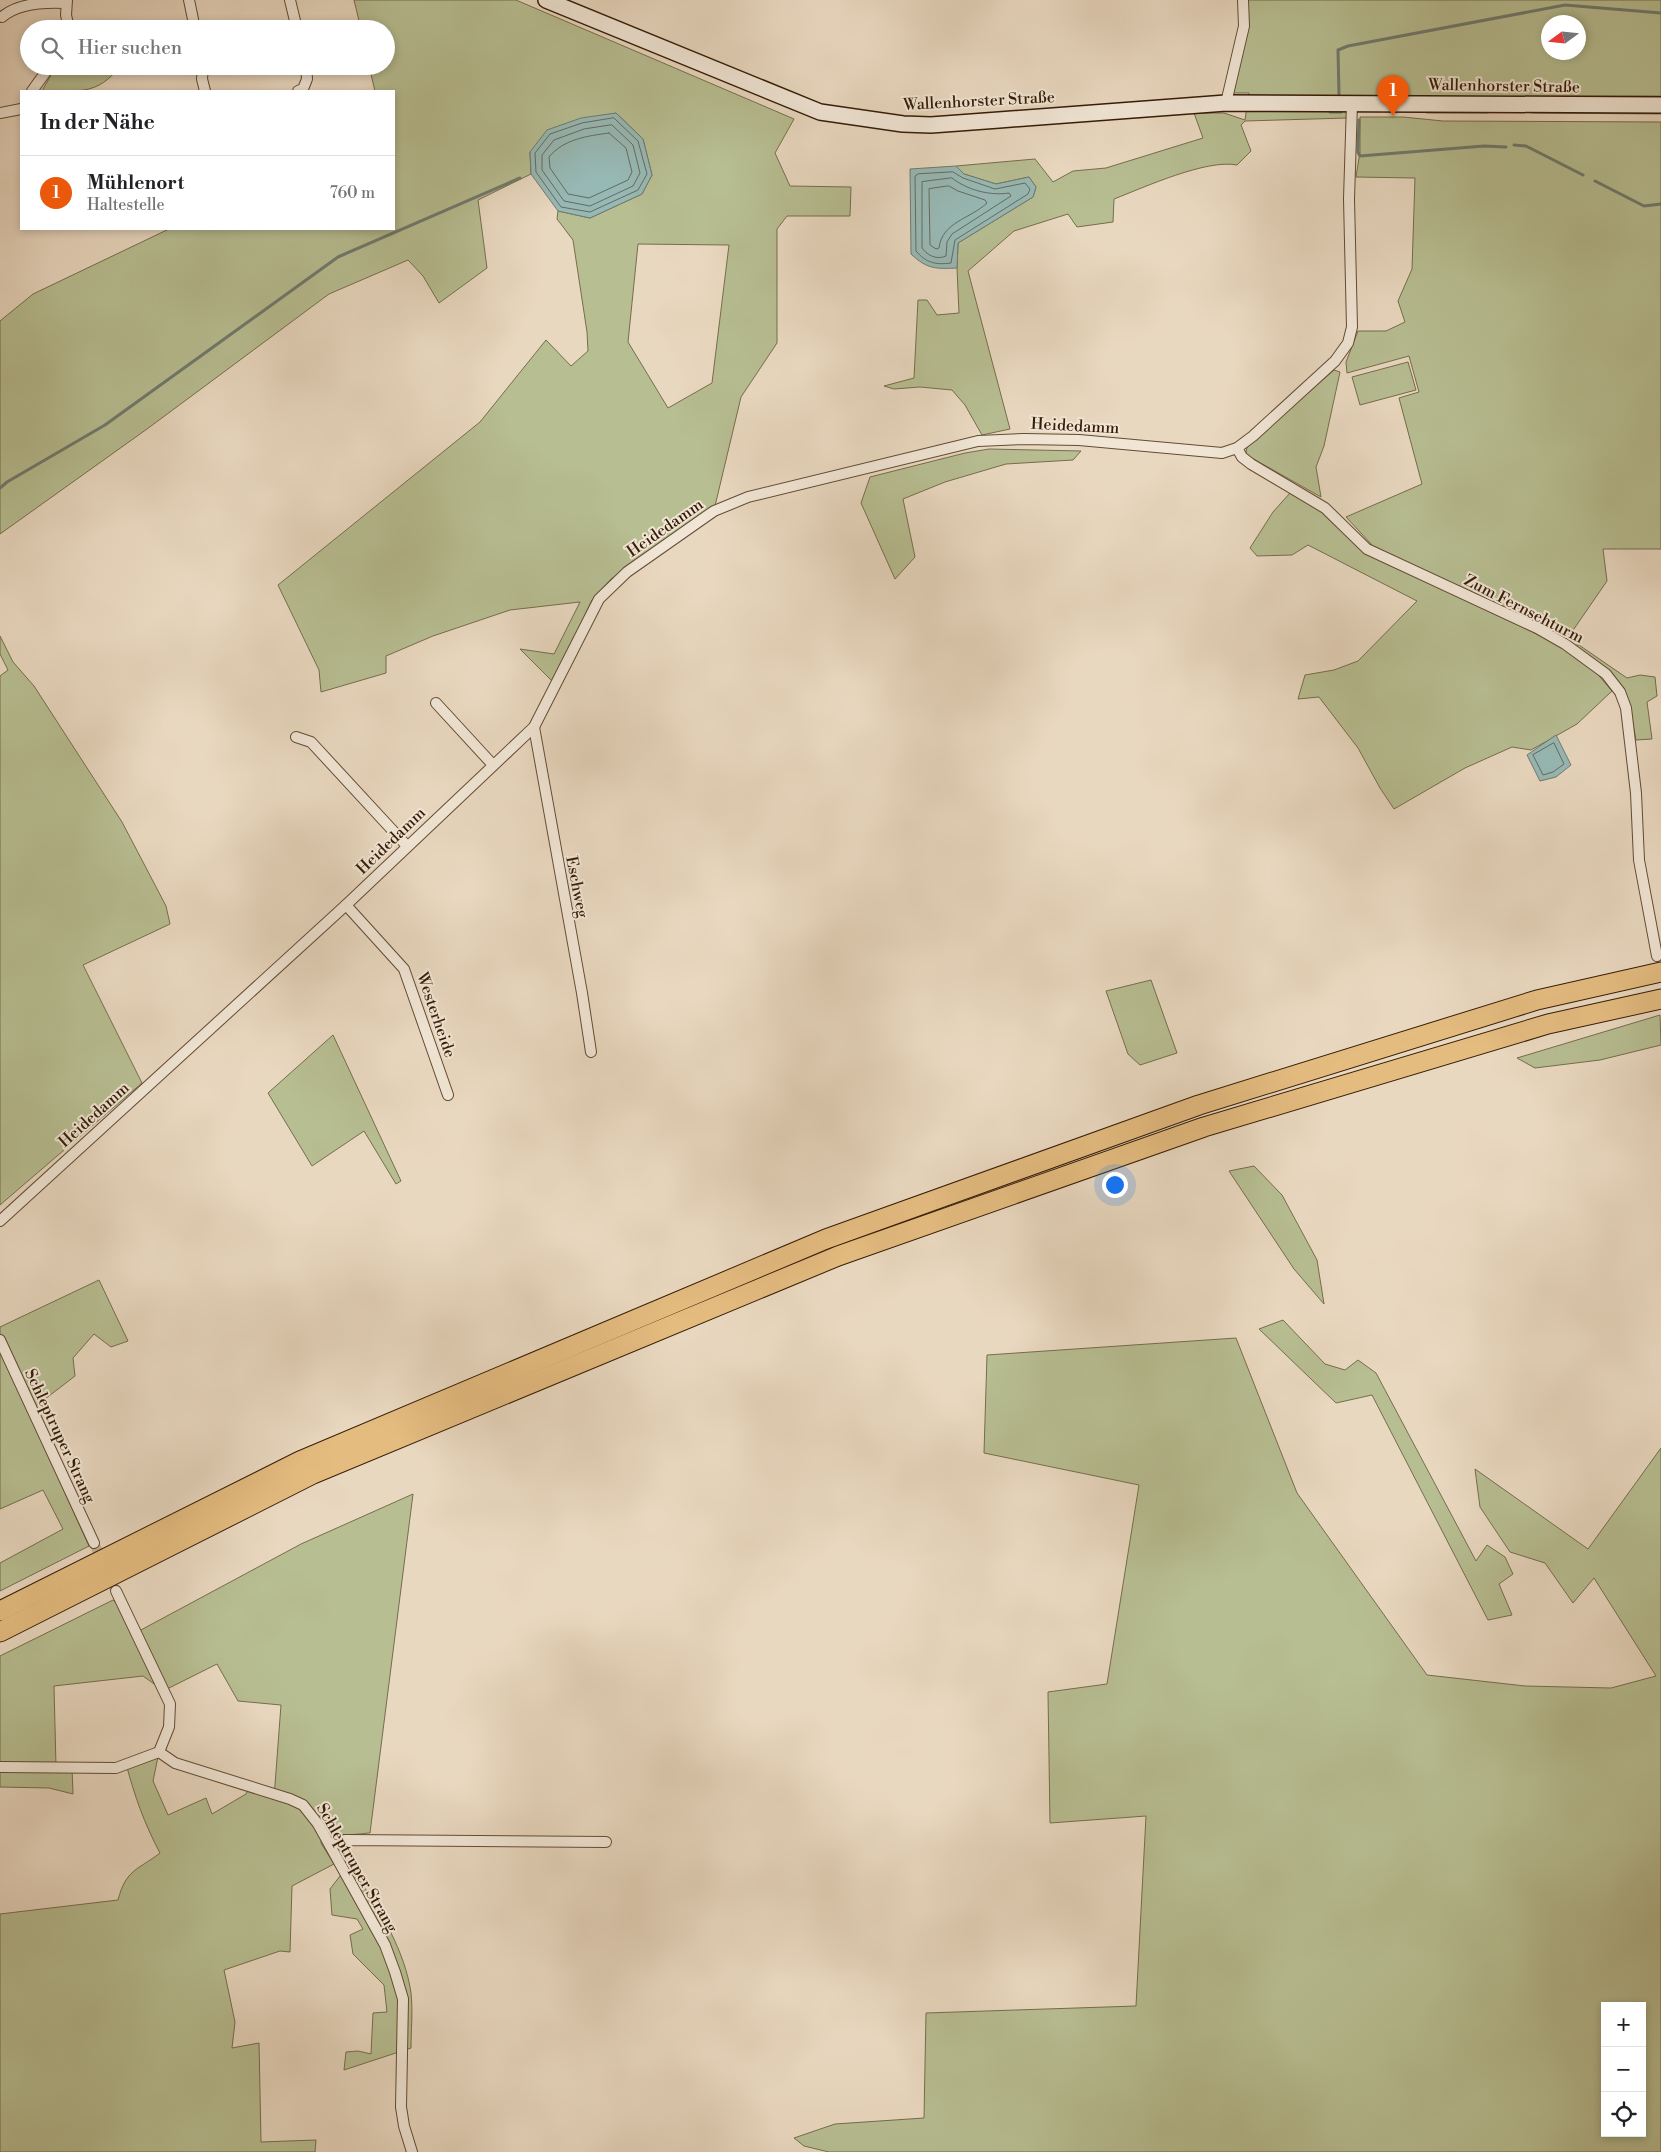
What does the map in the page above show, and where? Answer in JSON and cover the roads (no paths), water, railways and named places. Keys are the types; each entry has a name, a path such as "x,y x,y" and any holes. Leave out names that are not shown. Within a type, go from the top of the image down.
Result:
{"highway":[{"path":"0,1611 300,1461 826,1239 1199,1105 1659,964"},
{"path":"0,1632 314,1474 838,1256 1204,1127 1548,1024 1661,999"}],"main road":[{"name":"Wallenhorster Straße","path":"546,0 812,109 875,121 931,125 1226,103 1352,109 1661,105"}],"street":[{"path":"189,0 193,20"},
{"path":"290,0 295,20"},
{"path":"1226,103 1244,26 1243,0"},
{"path":"2,17 10,11 47,2 66,2 68,20"},
{"path":"33,90 44,75"},
{"path":"202,75 205,90"},
{"path":"300,90 307,79 307,75"},
{"path":"0,114 20,109"},
{"name":"Heidedamm","path":"0,1221 346,905 534,728 599,600 627,572 714,511 740,501 978,441 1024,438 1079,440 1203,453 1222,453 1236,448 1335,361 1348,343 1352,327 1350,200 1352,109"},
{"name":"Zum Fernsehturm","path":"1236,448 1242,457 1251,464 1325,508 1367,549 1537,628 1572,648 1606,674 1620,692 1626,708 1632,744 1640,860 1659,964"},
{"path":"436,703 493,765"},
{"name":"Eschweg","path":"534,728 591,1052"},
{"path":"296,737 311,742 407,846"},
{"name":"Westerheide","path":"346,905 404,969 448,1095"},
{"name":"Schleptruper Strang","path":"0,1340 94,1543"},
{"path":"0,1767 116,1768 159,1752 169,1727 170,1704 116,1591"},
{"name":"Schleptruper Strang","path":"159,1752 175,1763 252,1786 303,1805 311,1813 385,1945 395,1972 403,1999 401,2107 404,2126 412,2152"},
{"path":"330,1845 345,1840 606,1842"}],"water":[{"path":"616,113 643,139 652,175 642,194 590,218 558,211 531,174 530,152 547,130 581,118"},
{"path":"956,166 964,174 996,184 1029,177 1036,187 1033,197 958,243 957,268 932,267 922,263 911,254 910,169"},
{"path":"1556,735 1571,765 1556,777 1540,781 1527,755"}],"waterway":[{"path":"1339,95 1338,50 1348,46 1565,5 1661,13"},
{"path":"1330,112 1341,112"},
{"path":"1427,112 1487,112"},
{"path":"1532,112 1661,113"},
{"path":"1359,120 1358,152 1360,156 1484,146 1506,147"},
{"path":"1514,145 1526,146 1583,175"},
{"path":"0,488 7,482 105,425 338,257 520,178"},
{"path":"1595,181 1644,206 1661,204"}],"tunnel":[{"path":"94,1543 116,1591"}],"place":[{"name":"Mühlenort","path":"1393,116"}]}
